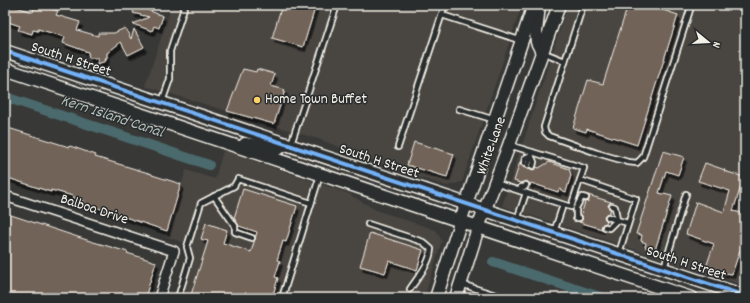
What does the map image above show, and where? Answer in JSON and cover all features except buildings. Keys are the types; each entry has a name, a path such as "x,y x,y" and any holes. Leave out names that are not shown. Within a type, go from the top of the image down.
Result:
{"street":[{"name":"White Lane","path":"436,298 494,120 534,5"},
{"path":"539,5 536,32 537,42 542,52"},
{"name":"White Lane","path":"456,298 478,228 559,5"},
{"name":"South H Street","path":"5,51 745,296"},
{"name":"South H Street","path":"5,70 691,298"},
{"path":"211,138 277,149 289,145"},
{"name":"Balboa Drive","path":"5,196 174,251 159,298"},
{"path":"554,253 603,260 614,259 618,254"}],"lane":[{"path":"162,102 170,79 170,51 185,5"},
{"path":"289,145 337,5"},
{"path":"398,147 445,5"},
{"path":"583,5 544,127 544,132 549,136 597,153 628,162 637,163 643,157 690,10 689,5"},
{"path":"442,15 522,41"},
{"path":"542,52 565,61"},
{"path":"459,109 494,120"},
{"path":"509,145 531,154 584,168 574,208 576,218 579,218"},
{"path":"531,154 534,162 528,165 525,158 531,154"},
{"path":"282,298 320,175"},
{"path":"178,298 190,258 187,247 200,202 234,186 238,179 311,203"},
{"path":"580,180 636,199 618,254"},
{"path":"495,183 521,186 526,193 582,210"},
{"path":"516,221 526,193"},
{"path":"663,269 686,194"},
{"path":"214,196 235,226 235,232 252,238"},
{"path":"574,208 582,197 586,198"},
{"path":"554,233 563,205"},
{"path":"605,227 609,228 616,220 615,207 612,206"},
{"path":"608,217 628,223"},
{"path":"368,224 423,242 430,249 430,257 410,289"},
{"path":"461,284 505,298"}],"shaded area":[{"path":"172,5 522,5 462,182 447,186 410,175 321,140 145,86"},
{"path":"568,5 745,5 745,286 502,206"},
{"path":"223,150 347,193 376,210 436,230 442,241 424,298 173,298 190,245 165,236 186,170 215,179"}],"waterway":[{"name":"Kern Island Canal","path":"5,97 209,165"},
{"name":"Kern Island Canal","path":"493,262 603,298"}],"cycle path":[{"path":"5,51 745,296"}],"place":[{"name":"Home Town Buffet","path":"257,100"}]}
